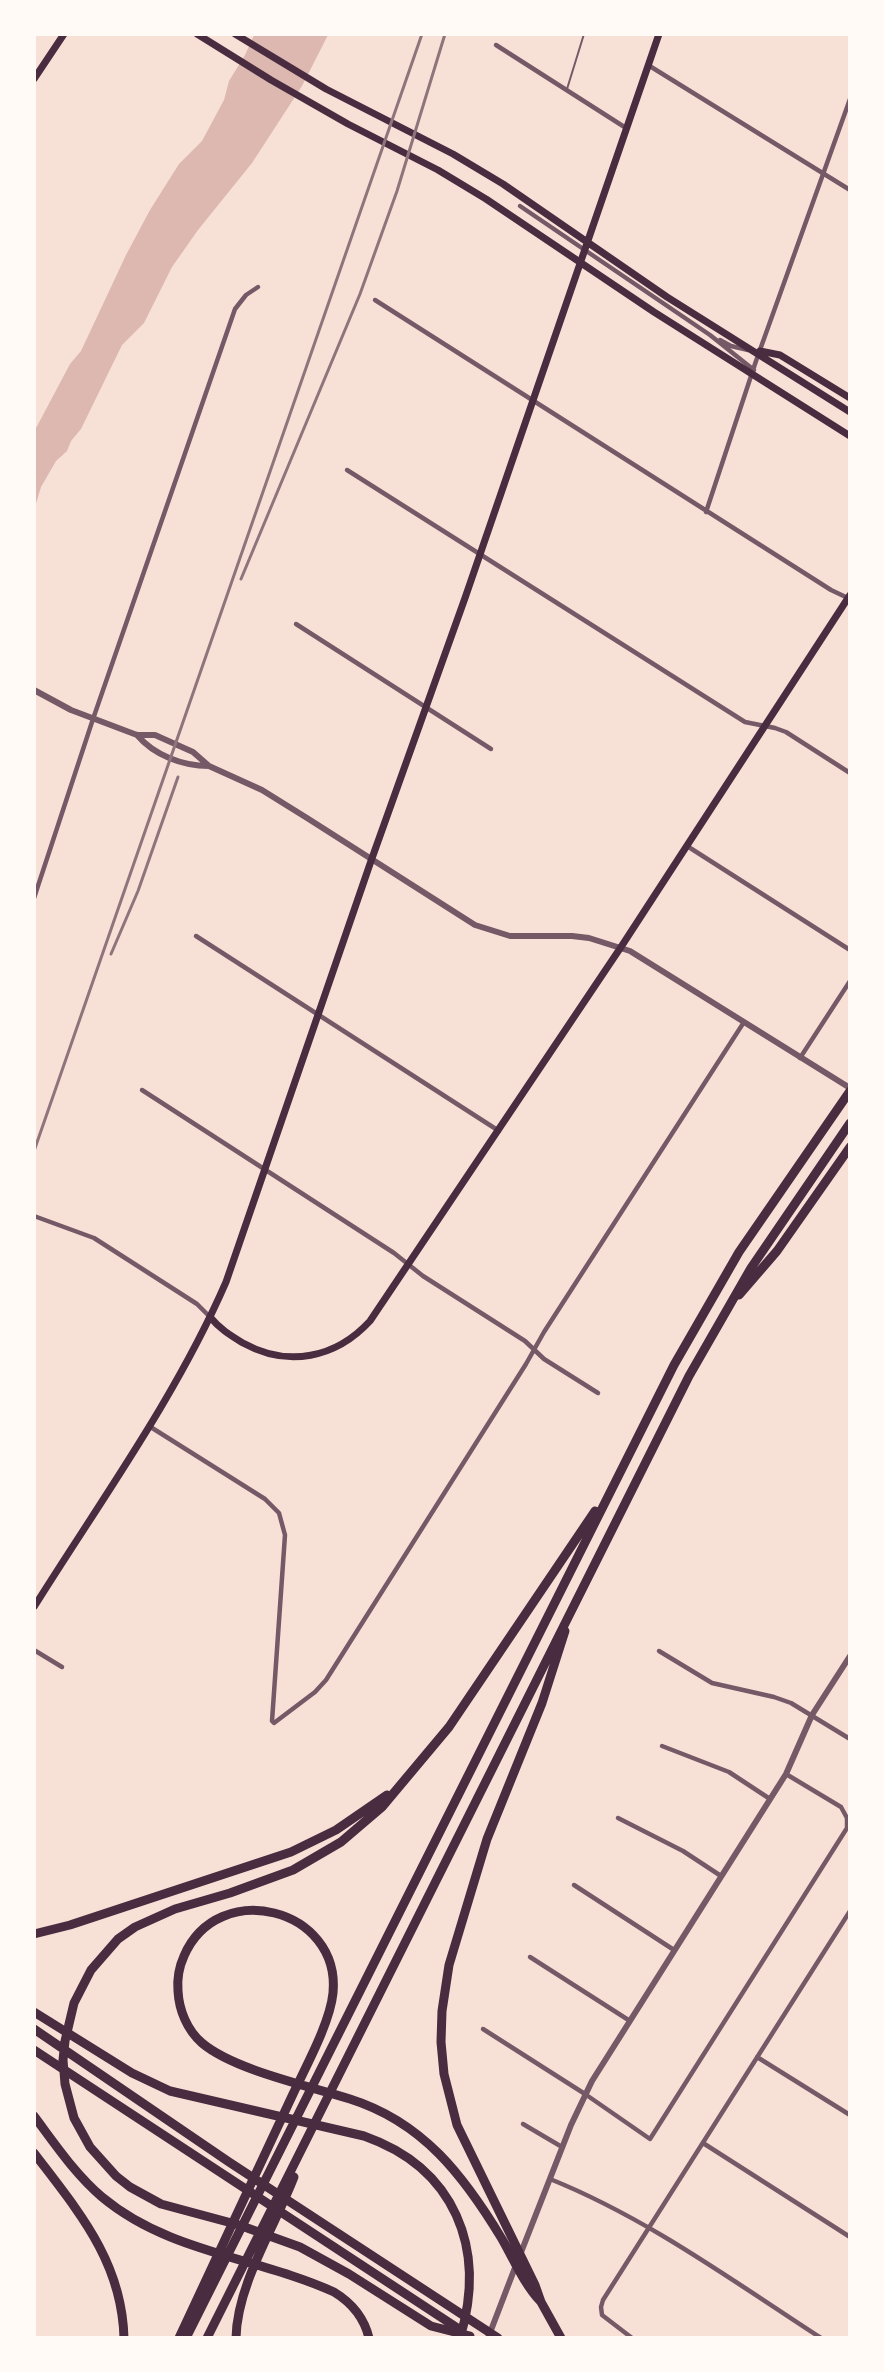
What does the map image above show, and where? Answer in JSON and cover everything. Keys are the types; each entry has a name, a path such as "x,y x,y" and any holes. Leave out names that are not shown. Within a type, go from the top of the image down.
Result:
{"highway":[{"path":"186,2337 674,1365 706,1306 750,1236 848,1090"},
{"path":"207,2337 677,1398 727,1308 768,1242 848,1125"},
{"path":"727,1308 769,1262 849,1147"},
{"path":"467,2337 431,2326 350,2274 300,2247 264,2233 161,2204 130,2187 102,2161 81,2132 68,2102 63,2060 69,2020 78,1994 91,1970 104,1954 135,1927 175,1909 267,1881 318,1857 341,1842 376,1813 449,1727 616,1479"},
{"path":"561,2337 534,2289 457,2125 442,2058 441,2011 449,1965 488,1839 551,1679 569,1614"},
{"path":"34,1934 81,1921 306,1845 364,1812 402,1781"},
{"path":"179,2337 293,2094 325,2021 333,1992 333,1978 326,1954 320,1943 301,1924 276,1912 251,1910 236,1912 204,1928 188,1948 178,1974 179,2002 190,2030 212,2050 277,2076 367,2105 398,2120 437,2151 459,2173 534,2289"},
{"path":"38,2014 132,2073 170,2091 351,2133 387,2145 408,2158 433,2181 453,2209 466,2242 471,2274 467,2337"},
{"path":"37,2031 229,2162 498,2337"},
{"path":"37,2052 467,2337"},
{"path":"34,2116 67,2159 101,2196 143,2226 192,2246 327,2289 341,2297 359,2315 369,2337"},
{"path":"236,2337 244,2294 287,2195 309,2134"},
{"path":"34,2153 86,2222 105,2255 118,2292 124,2337"}],"main road":[{"path":"34,79 64,34"},
{"path":"197,34 271,81 438,170 486,199 645,306 849,436"},
{"path":"235,34 326,89 453,154 503,184 621,266 849,412"},
{"path":"34,1607 149,1426 210,1317 241,1242 264,1170 319,1017 371,861 427,709 659,34"},
{"path":"760,351 780,355 849,398"},
{"path":"210,1317 222,1330 251,1347 266,1353 293,1358 324,1353 338,1347 361,1331 375,1314 499,1131 849,597"}],"street":[{"path":"496,45 626,128"},
{"path":"648,65 849,190"},
{"path":"706,512 849,99"},
{"path":"520,206 586,248 710,335 754,369"},
{"path":"34,898 93,718 235,309 246,295 258,287"},
{"path":"375,300 831,591 849,597"},
{"path":"710,335 731,346 760,351"},
{"path":"347,470 745,722 786,732 849,773"},
{"path":"296,624 491,749"},
{"path":"36,690 71,710 138,735 150,734 193,752 209,766 262,790 460,918 486,930 524,937 572,936 603,941 621,947 642,958 848,1090"},
{"path":"138,735 156,752 190,765 209,766"},
{"path":"687,846 849,950"},
{"path":"196,936 499,1131"},
{"path":"800,1058 849,981"},
{"path":"149,1426 265,1499 279,1513 285,1534 272,1711 274,1723 315,1692 326,1680 744,1023"},
{"path":"142,1090 394,1253 423,1276 525,1341 544,1359 598,1393"},
{"path":"34,1216 94,1238 197,1304 210,1317"},
{"path":"34,1650 62,1667"},
{"path":"659,1651 712,1683 774,1696 812,1715 849,1739"},
{"path":"488,2337 585,2094 786,1774 812,1715 849,1656"},
{"path":"662,1746 729,1772 770,1799"},
{"path":"483,2029 585,2094 650,2139 847,1828 847,1818 841,1807 786,1774"},
{"path":"618,1818 683,1851 721,1876"},
{"path":"574,1885 674,1950"},
{"path":"632,2337 608,2321 601,2313 605,2296 849,1911"},
{"path":"530,1957 630,2021"},
{"path":"757,2057 849,2115"},
{"path":"523,2124 562,2147"},
{"path":"703,2143 849,2237"},
{"path":"550,2179 586,2193 649,2227 821,2337"}],"lane":[{"path":"567,90 584,34"}],"shaded area":[{"path":"254,35 328,35 302,86 252,163 198,230 172,267 144,323 122,345 81,429 71,441 67,451 56,461 41,487 35,507 35,430 70,364 81,351 150,210 179,164 202,141 224,100 229,81"}],"railway":[{"path":"34,1151 422,34"},
{"path":"241,579 360,294 397,191 445,34"},
{"path":"111,954 138,891 178,777"}]}
